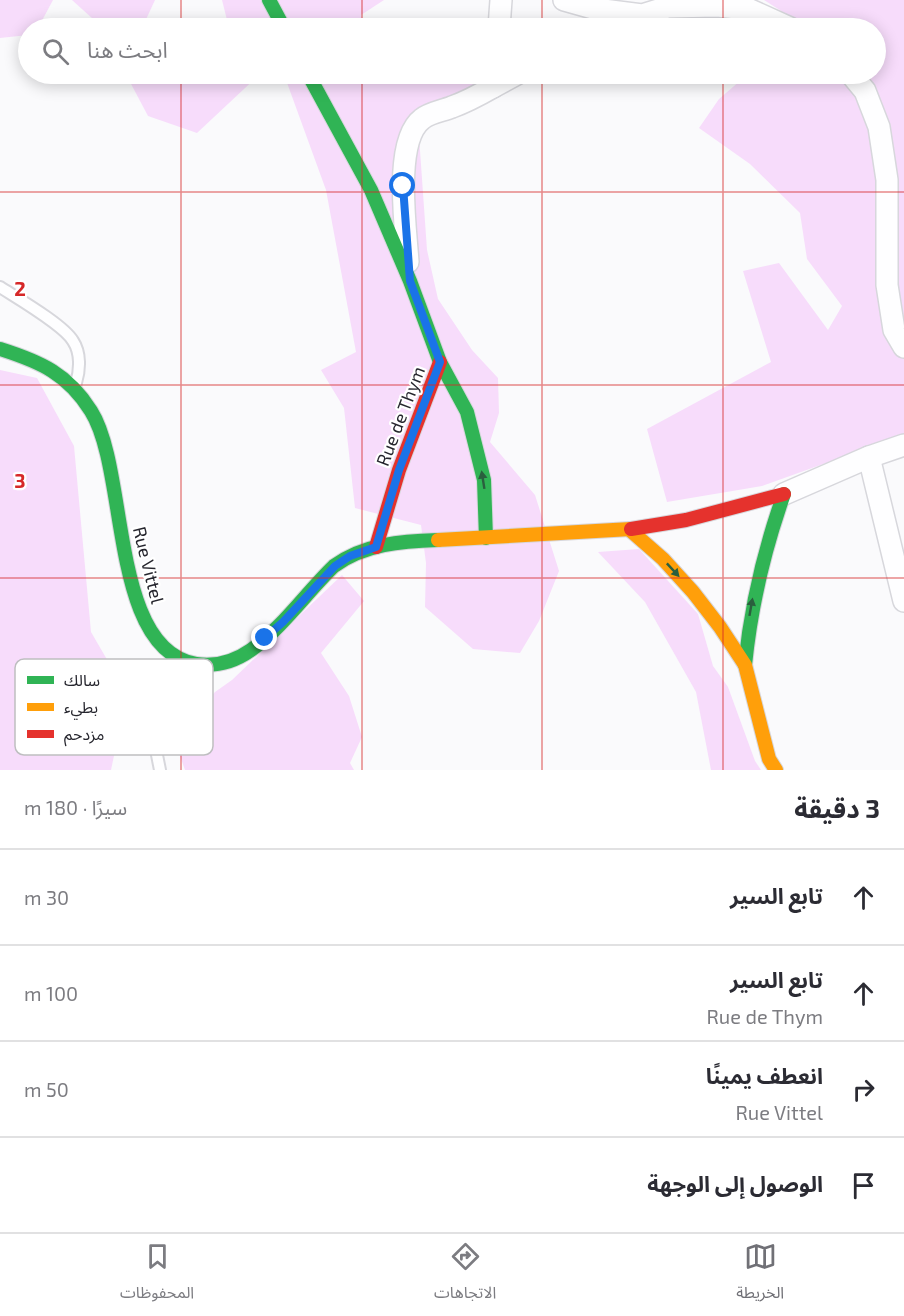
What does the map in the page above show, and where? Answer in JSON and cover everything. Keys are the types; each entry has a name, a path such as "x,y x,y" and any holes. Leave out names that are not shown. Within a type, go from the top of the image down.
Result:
{"street":[{"path":"269,0 279,18"},
{"path":"500,18 501,0"},
{"path":"564,0 596,9 642,15"},
{"path":"634,18 668,7 749,5 772,18"},
{"name":"Rue de Thym","path":"313,84 371,189 410,281 440,362 396,478 376,547"},
{"path":"410,281 403,186 411,135 422,119 477,97 489,84"},
{"path":"859,84 865,91 879,127 884,154 887,180 886,236 896,288 894,330 904,346"},
{"name":"Rue Vittel","path":"0,349 28,357 52,370 75,388 88,406 109,465 130,579 146,625 162,649 178,659"},
{"path":"440,362 467,412 472,429 484,480 486,538"},
{"path":"745,665 749,621 757,578 768,535 784,494 869,457 904,445"},
{"path":"869,457 904,601"},
{"name":"Rue Vittel","path":"213,665 232,662 240,657 283,622 335,566 350,556 376,547 630,530 784,494"},
{"path":"630,530 663,559 693,592 745,665 769,759 776,770"}],"lane":[{"path":"0,287 43,314 73,339 79,363 75,388"},
{"path":"157,755 160,770"}],"shaded area":[{"path":"0,0 53,0 43,18 18,18 18,36 0,38"},
{"path":"72,0 155,0 147,18 92,18"},
{"path":"222,0 384,0 361,15 362,18 226,18"},
{"path":"764,0 904,0 904,435 762,486 667,502 647,429 771,362 743,271 779,263 828,330 842,306 807,259 800,213 750,164 699,128 719,99 736,84 886,84 886,18 792,18"},
{"path":"131,84 249,84 197,133 148,116"},
{"path":"287,84 475,84 418,122 427,250 438,299 472,350 498,378 499,413 490,442 535,495 559,571 539,621 520,653 473,649 425,607 426,563 421,525 355,508 344,408 321,370 356,352 326,190"},
{"path":"0,370 37,378 74,446 91,632 107,659 15,659 15,755 114,755 111,770 0,770"},
{"path":"639,549 698,614 713,666 728,687 755,761 761,770 711,770 696,692 645,602 598,552"},
{"path":"342,575 364,601 321,653 349,696 362,737 350,763 354,770 185,770 180,755 213,755 213,694 232,680"}],"traffic: fast":[{"path":"269,0 279,18"},
{"path":"313,84 371,190 410,281 440,362 467,412 484,480 486,538"},
{"path":"0,349 52,371 73,388 91,411 103,438 125,554 135,593 148,627 168,651 185,659"},
{"path":"745,665 759,578 784,494"},
{"path":"213,665 238,658 263,641 334,566 346,559 384,545 438,540"}],"traffic: slow":[{"path":"438,540 631,529"},
{"path":"630,530 663,559 693,592 745,665 769,759 776,770"}],"traffic: jam":[{"path":"376,547 399,470 440,362"},
{"path":"631,529 686,520 784,494"}],"route":[{"path":"265,638 335,566 350,556 376,547 399,470 440,362 410,281 403,186"}]}
